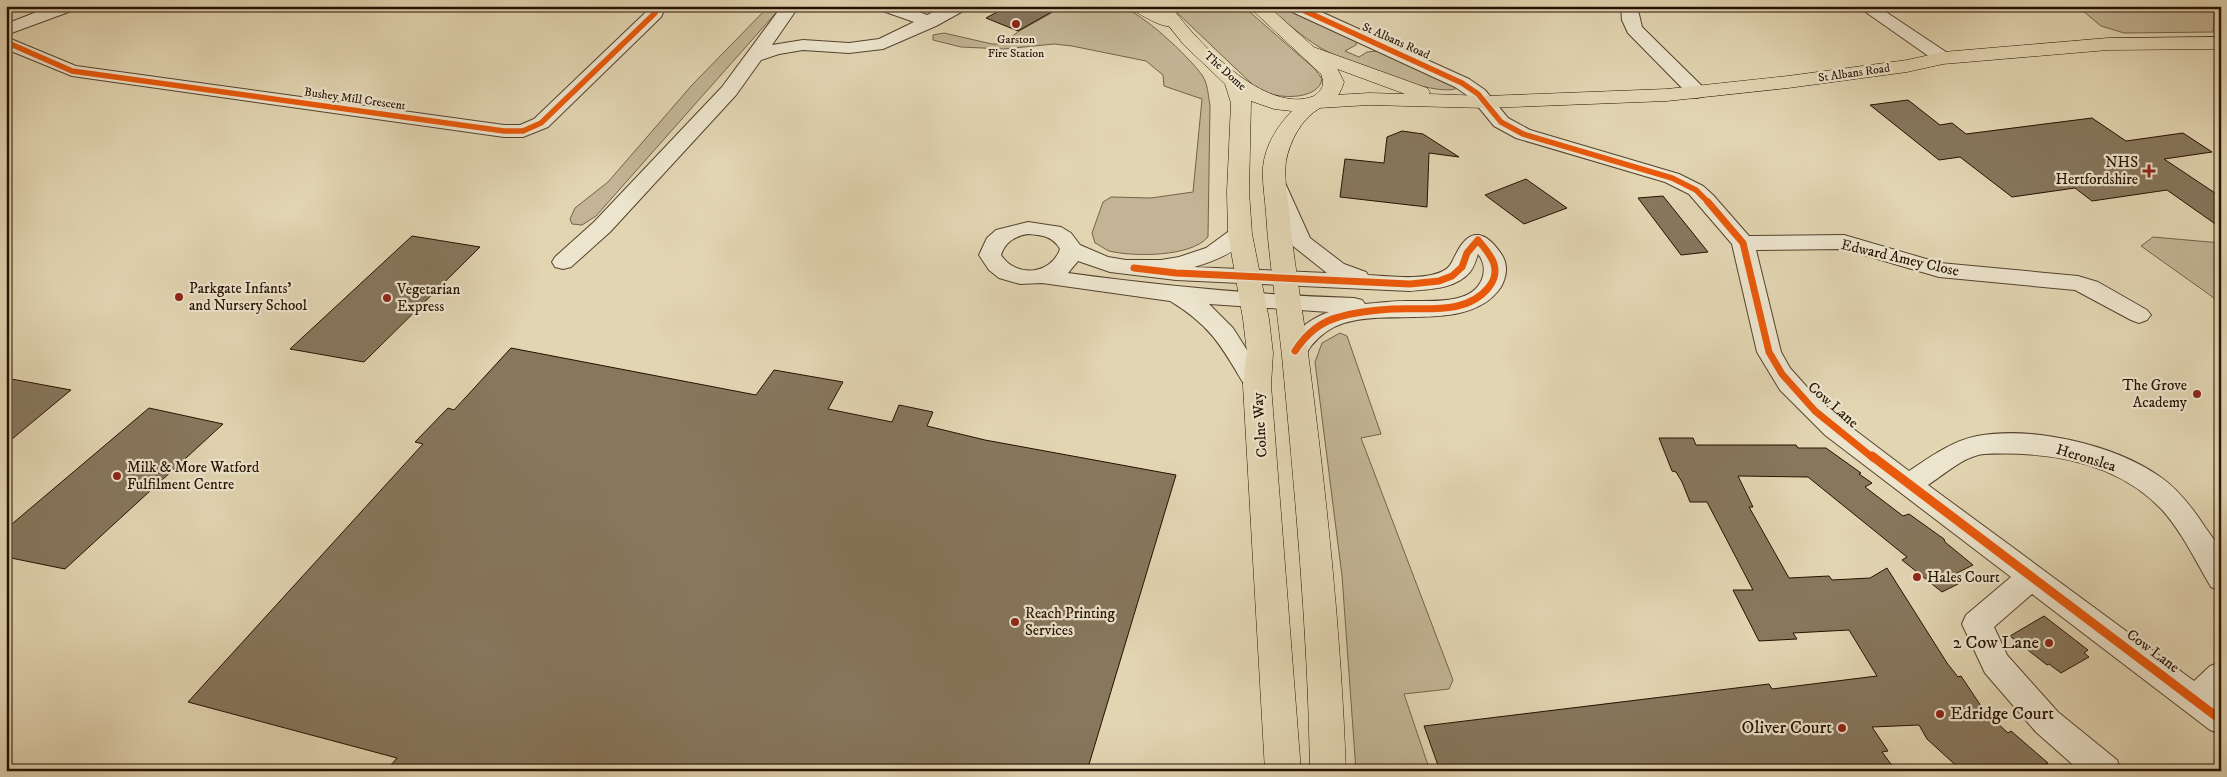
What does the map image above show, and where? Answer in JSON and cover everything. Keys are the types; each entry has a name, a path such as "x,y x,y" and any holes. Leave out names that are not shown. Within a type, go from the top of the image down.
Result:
{"main road":[{"path":"1139,6 1167,14"},
{"path":"1256,6 1330,72 1334,82 1330,93 1301,112 1282,138 1275,165 1279,249 1295,351 1323,640 1328,771"},
{"name":"The Dome","path":"1167,14 1235,82 1255,96 1278,104 1315,103"},
{"name":"St Albans Road","path":"1315,103 1369,99 1486,102 1605,98 1697,92 1907,66 1943,58 2108,44 2221,43"},
{"name":"St Albans Road","path":"1309,52 1363,73 1445,100"},
{"name":"Colne Way","path":"1235,82 1241,103 1238,192 1240,234 1251,288 1260,353 1257,385 1283,771"}],"street":[{"path":"6,30 68,6"},
{"name":"Bushey Mill Crescent","path":"6,42 72,71 504,131 523,131 541,123 655,13 658,6"},
{"path":"563,262 602,227 729,91 791,6"},
{"path":"886,6 930,22"},
{"path":"756,56 776,49 812,45 849,48 871,46 891,41 959,6"},
{"name":"St Albans Road","path":"1294,6 1462,83 1476,92 1486,102"},
{"path":"1629,6 1634,29 1697,92"},
{"path":"1865,6 1943,58"},
{"path":"778,22 812,45"},
{"name":"St Albans Road","path":"1355,52 1374,44"},
{"name":"Cow Lane","path":"1486,102 1501,122 1523,134 1683,183 1696,190 1715,208 1743,243 1764,336 1776,366 1813,410 2221,720"},
{"path":"1275,182 1301,241 1336,269 1370,282"},
{"path":"1042,276 1061,268 1071,256 1071,249 1065,238 1059,234 1036,228 1010,232 995,242 990,255 997,267 1012,275 1042,276 1174,294 1251,288"},
{"path":"1134,268 1199,259 1222,249 1240,234"},
{"path":"1286,291 1370,282 1410,284 1439,280 1452,276 1462,267 1467,253 1478,240 1494,260 1495,273 1491,283 1485,292 1475,299 1446,308 1394,309 1354,314 1330,320 1310,332 1295,351"},
{"name":"Edward Amey Close","path":"1743,243 1844,242 1939,270 2078,283 2090,287 2138,315"},
{"path":"1071,249 1109,265 1176,273 1251,288 1286,291 1353,305 1394,309"},
{"path":"1174,294 1200,308 1218,325 1227,335 1257,385"},
{"name":"Heronslea","path":"1910,483 1968,448 1981,445 2011,443 2037,445 2093,457 2148,482 2166,496 2194,533 2221,579"},
{"path":"2032,576 1977,624 1996,664 2047,722 2105,771"},
{"path":"2196,700 2221,675"}],"shaded area":[{"path":"1105,5 1119,6 1129,10 1152,25 1186,57 1204,78 1210,105 1208,237 1200,244 1176,252 1162,254 1120,253 1109,251 1095,243 1092,233 1103,202 1111,197 1151,198 1193,192 1202,99 1164,86 1163,75 1146,61 1054,44 1004,49 961,47 933,40 933,35 944,33 992,44 1002,44 1019,31 1055,11 1054,6"},
{"path":"769,6 782,6 596,216 582,225 572,224 570,219 575,208 608,182 692,85"},
{"path":"1170,6 1243,6 1315,69 1322,79 1319,86 1308,94 1300,96 1275,95 1262,90 1253,85"},
{"path":"1272,6 1286,6 1357,41 1356,45 1345,51 1359,57 1367,52 1377,51 1458,88 1447,90 1410,83 1367,69 1330,53 1288,24 1270,8"},
{"path":"2077,6 2215,6 2213,32 2124,33 2101,26"},
{"path":"2153,237 2221,243 2221,303 2141,246"},
{"path":"1340,333 1347,336 1381,434 1361,438 1453,680 1449,689 1404,694 1430,771 1356,771 1342,576 1315,362 1322,343"}],"building":[{"name":"Garston Fire Station","path":"1008,6 1062,6 1018,31 986,18"},
{"name":"NHS Hertfordshire","path":"1908,100 1940,125 1952,123 1966,134 2092,118 2126,141 2183,133 2212,152 2164,159 2221,197 2221,228 2167,190 2092,201 2075,188 2012,197 1960,157 1939,160 1870,105"},
{"path":"1402,131 1423,134 1459,157 1429,153 1427,207 1340,197 1345,159 1384,163 1387,137"},
{"path":"1526,179 1567,208 1524,224 1485,195"},
{"path":"1663,196 1708,252 1681,255 1638,198"},
{"name":"Vegetarian Express","path":"412,236 480,247 364,362 290,349"},
{"path":"511,348 756,395 774,370 843,382 828,409 892,422 899,405 933,412 927,426 985,440 1176,475 1087,771 386,771 397,758 188,702 423,444 415,442 448,408 454,410"},
{"path":"6,378 71,390 6,444"},
{"name":"Milk & More Watford Fulfilment Centre","path":"149,408 223,424 65,569 6,557 6,529"},
{"path":"1659,438 1693,438 1696,445 1796,445 1798,448 1826,448 1872,483 1865,487 1903,516 1909,514 1944,539 1945,542 1973,565 1951,576 1960,583 1942,592 1902,560 1907,557 1808,477 1738,476 1753,507 1749,507 1789,578 1829,576 1832,580 1870,578 1887,568 1947,663 1958,677 1961,676 1985,712 2008,733 2011,731 2048,763 2036,771 1962,771 1927,739 1919,725 1872,727 1888,751 1882,752 1896,771 1440,771 1424,726 1769,684 1772,689 1877,676 1849,630 1793,633 1797,639 1759,641 1733,590 1753,590 1707,502 1690,502 1682,482 1676,472 1672,471"},
{"name":"2 Cow Lane","path":"2044,616 2088,650 2084,653 2089,657 2061,673 2049,664 2047,665 2010,636"}],"cycle path":[{"path":"6,42 72,71 504,131 523,131 541,123 655,13 658,6"},
{"path":"1294,6 1462,83 1478,94 1501,122 1523,134 1672,178 1696,190 1706,199 1743,243 1769,352 1789,384 1806,402 1834,428 2221,720"},
{"path":"1134,268 1176,273 1410,284 1439,281 1452,276 1462,267 1467,253 1478,240 1493,259 1495,270 1491,284 1483,294 1472,301 1460,306 1446,308 1404,308 1346,315 1315,328 1306,336 1295,351"}],"place":[{"name":"Garston Fire Station","path":"1016,24"},
{"name":"NHS Hertfordshire","path":"2149,171"},
{"name":"Parkgate Infants' and Nursery School","path":"179,297"},
{"name":"Vegetarian Express","path":"387,298"},
{"name":"The Grove Academy","path":"2197,394"},
{"name":"Milk & More Watford Fulfilment Centre","path":"117,476"},
{"name":"Hales Court","path":"1917,577"},
{"name":"Reach Printing Services","path":"1015,622"},
{"name":"2 Cow Lane","path":"2049,643"},
{"name":"Edridge Court","path":"1940,714"},
{"name":"Oliver Court","path":"1842,728"}]}
